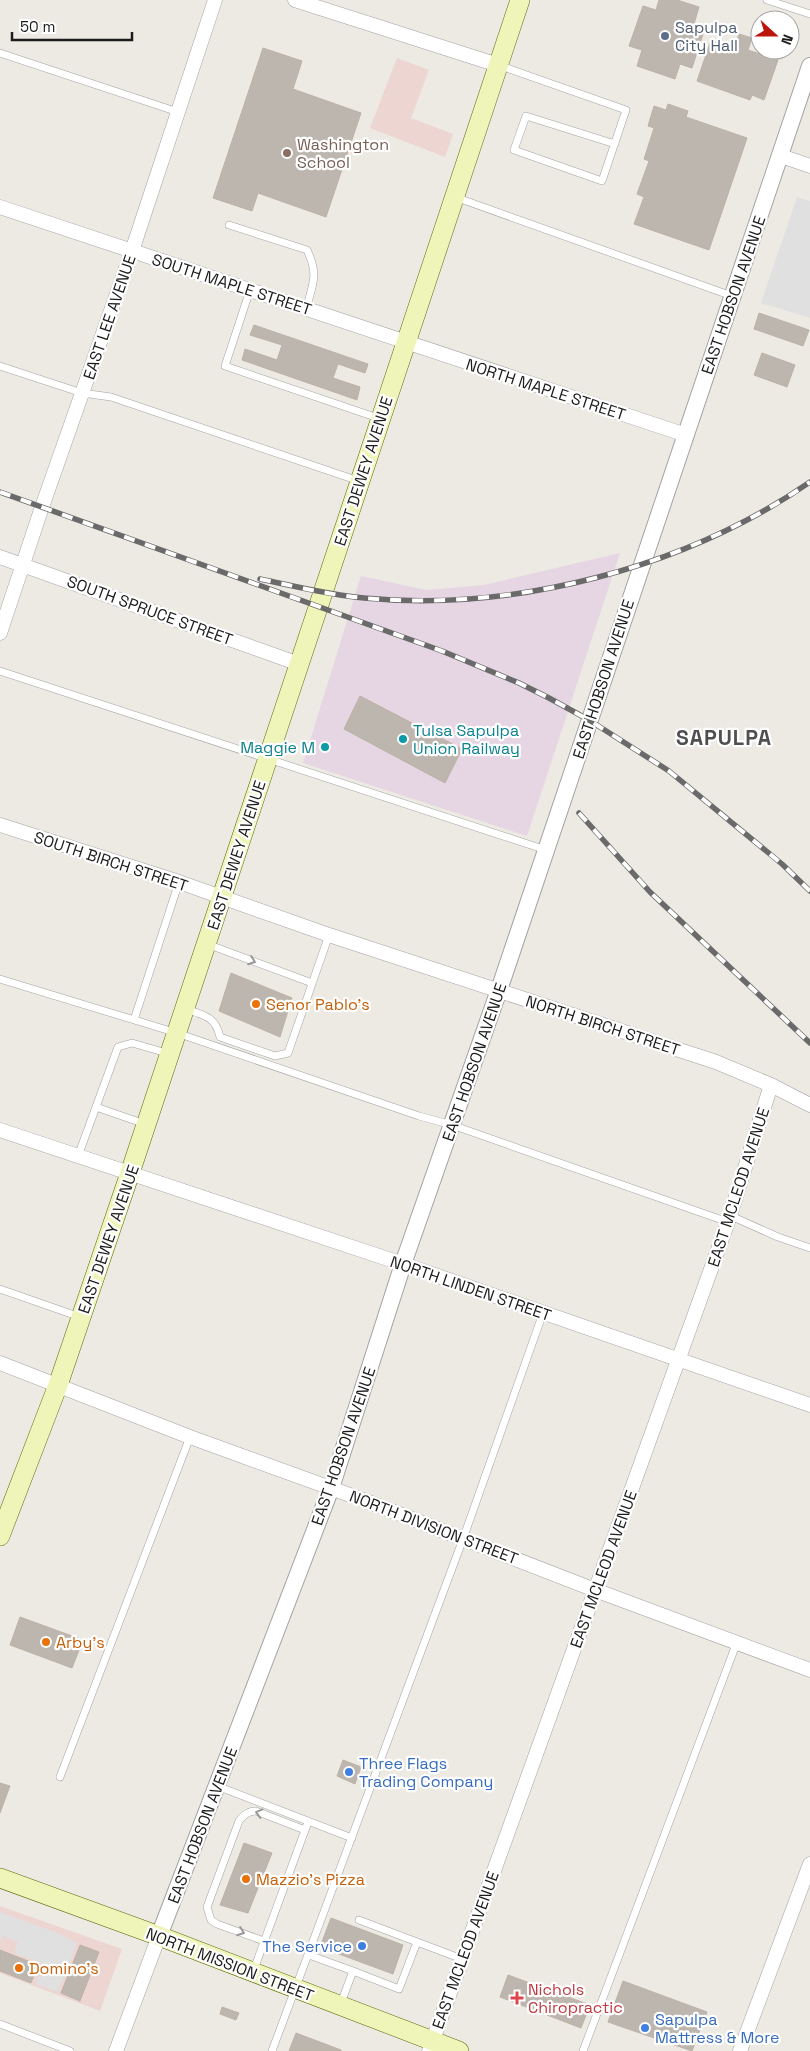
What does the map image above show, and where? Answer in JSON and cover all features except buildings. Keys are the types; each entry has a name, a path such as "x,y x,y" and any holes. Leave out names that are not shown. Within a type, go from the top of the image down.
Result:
{"main road":[{"name":"EAST DEWEY AVENUE","path":"0,1536 58,1385 147,1124 520,0"},
{"name":"NORTH MISSION STREET","path":"0,1878 296,1988 430,2046 459,2051"}],"street":[{"name":"EAST LEE AVENUE","path":"0,634 22,564 132,251 215,0"},
{"path":"295,0 498,65"},
{"name":"EAST HOBSON AVENUE","path":"116,2051 331,1488 403,1264 499,990 810,66"},
{"path":"781,156 810,166"},
{"name":"SOUTH MAPLE STREET","path":"0,207 406,342"},
{"name":"NORTH MAPLE STREET","path":"406,342 686,435"},
{"name":"SOUTH SPRUCE STREET","path":"0,557 299,664"},
{"name":"SOUTH BIRCH STREET","path":"0,825 222,896"},
{"name":"NORTH BIRCH STREET","path":"222,896 329,934 716,1062 771,1085 810,1105"},
{"name":"EAST MCLEOD AVENUE","path":"430,2046 730,1219 771,1085"},
{"name":"NORTH LINDEN STREET","path":"0,1130 403,1264 810,1405"},
{"name":"NORTH DIVISION STREET","path":"0,1363 810,1670"},
{"path":"740,2051 810,1864"}],"lane":[{"path":"767,0 810,14"},
{"path":"0,52 178,112"},
{"path":"498,65 626,110 615,144 602,181 514,150 526,116 615,144"},
{"path":"455,197 733,296"},
{"path":"230,225 307,250 316,274 306,309"},
{"path":"250,290 225,366 381,419"},
{"path":"0,366 82,392 111,397 360,481"},
{"path":"0,670 546,850"},
{"path":"134,1020 179,882"},
{"path":"185,1009 210,1017 218,1029 220,1037 275,1056 288,1054 329,934"},
{"path":"206,944 312,983"},
{"path":"0,979 177,1033 409,1113 452,1124 810,1248"},
{"path":"78,1156 118,1046 132,1043 170,1054"},
{"path":"96,1107 147,1124"},
{"path":"0,1299 1,1290 81,1317"},
{"path":"272,2051 463,1539 543,1313"},
{"path":"60,1777 190,1436"},
{"path":"583,2051 737,1642"},
{"path":"217,1786 352,1838"},
{"path":"264,1941 217,1924 211,1920 207,1907 244,1815 250,1811 256,1811 305,1830"},
{"path":"252,1972 308,1822"},
{"path":"359,1920 462,1959"},
{"path":"309,1954 399,1989 417,1942"},
{"path":"340,2006 353,1971"},
{"path":"0,2024 70,2051"}],"shaded area":[{"path":"397,58 429,70 411,118 453,134 445,157 370,128"},
{"path":"797,197 810,201 810,318 761,303"},
{"path":"620,553 527,836 303,763 361,576 426,590 484,585"},
{"path":"0,1906 122,1949 100,2011 0,1973"},
{"name":"Domino's","path":"0,1912 60,1934 77,1943 58,1992 36,1984 43,1964 14,1953 18,1942 3,1936 0,1943"}],"railway":[{"path":"260,579 351,597 421,601 480,598 539,590 597,578 654,560 709,538 761,512 810,482"},
{"path":"0,492 442,651 519,683 589,720 669,771 782,864 810,891"},
{"path":"579,813 650,892 810,1043"}],"place":[{"name":"Sapulpa City Hall","path":"665,36"},
{"name":"Washington School","path":"287,153"},
{"name":"Tulsa Sapulpa Union Railway","path":"403,739"},
{"name":"Maggie M","path":"325,747"},
{"name":"Senor Pablo's","path":"256,1004"},
{"name":"Arby's","path":"46,1642"},
{"name":"Three Flags Trading Company","path":"349,1772"},
{"name":"Mazzio's Pizza","path":"246,1879"},
{"name":"The Service","path":"362,1946"},
{"name":"Domino's","path":"19,1968"},
{"name":"Nichols Chiropractic","path":"517,1998"},
{"name":"Sapulpa Mattress & More","path":"645,2028"}],"district":[{"name":"SAPULPA","path":"724,738"}]}
